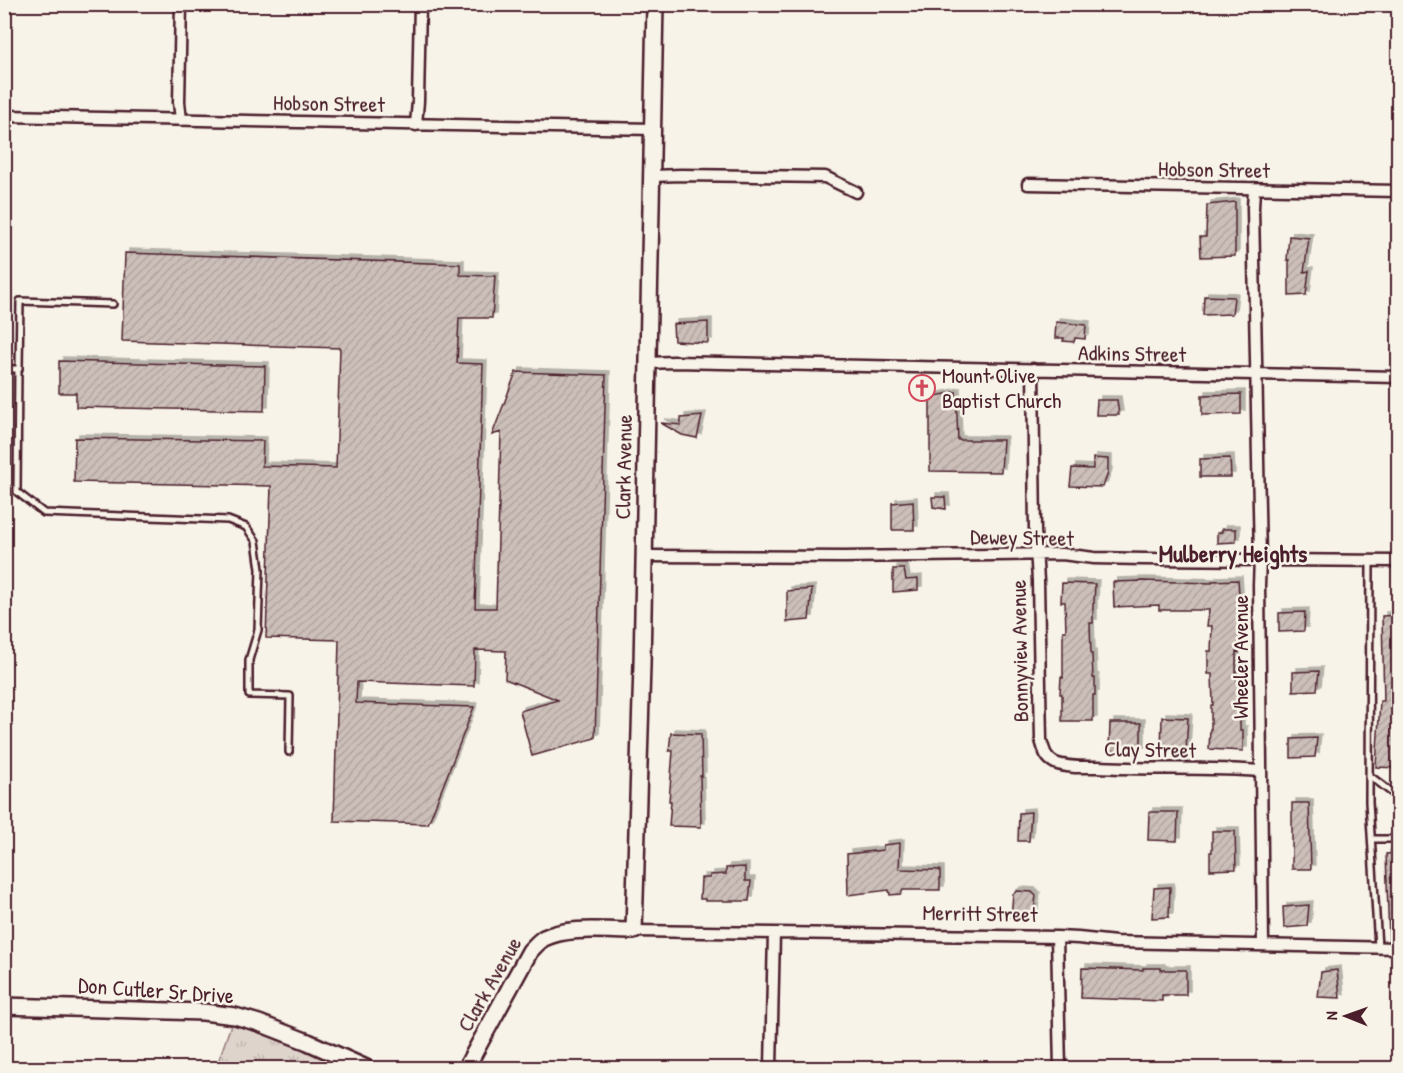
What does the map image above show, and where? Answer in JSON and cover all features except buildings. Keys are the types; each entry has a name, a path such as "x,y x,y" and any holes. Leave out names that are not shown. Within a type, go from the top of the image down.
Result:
{"street":[{"path":"181,4 179,102 181,120"},
{"path":"416,125 420,4"},
{"name":"Clark Avenue","path":"634,931 655,4"},
{"name":"Hobson Street","path":"4,116 653,129"},
{"path":"652,176 825,177 856,192"},
{"name":"Hobson Street","path":"1028,184 1398,191"},
{"name":"Wheeler Avenue","path":"1254,189 1263,945"},
{"name":"Adkins Street","path":"648,363 698,362 1398,377"},
{"name":"Bonnyview Avenue","path":"1034,369 1036,554 1041,740 1044,751"},
{"name":"Dewey Street","path":"644,556 855,557 1062,554 1094,558 1398,561"},
{"name":"Clay Street","path":"1044,751 1046,756 1055,763 1070,766 1260,771"},
{"name":"Merritt Street","path":"560,933 580,930 794,932 1058,937 1116,942 1398,948"},
{"name":"Clark Avenue","path":"466,1068 530,951 543,939 560,933"},
{"path":"771,1068 774,933"},
{"path":"1058,937 1060,1068"},
{"name":"Don Cutler Sr Drive","path":"4,1006 203,1012 235,1016 308,1042 366,1068"}],"lane":[{"path":"113,304 20,302 17,492 44,513 228,520 246,527 256,541 260,569 258,630 249,660 249,695 290,696 289,752"},
{"path":"4,369 18,369"},
{"path":"1370,560 1369,775 1378,947"},
{"path":"1369,775 1398,796"},
{"path":"1372,839 1398,839"}],"green space":[{"path":"233,1019 357,1068 216,1068"}],"place":[{"name":"Mount Olive Baptist Church","path":"922,388"}],"district":[{"name":"Mulberry Heights","path":"1233,554"}]}
